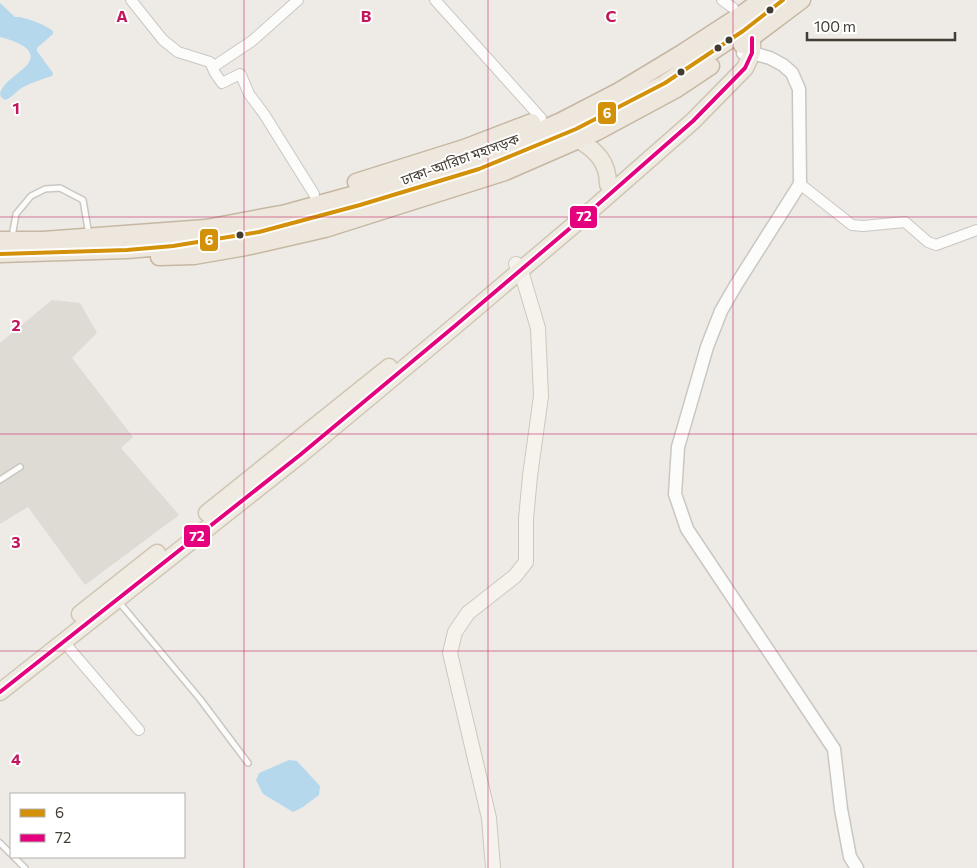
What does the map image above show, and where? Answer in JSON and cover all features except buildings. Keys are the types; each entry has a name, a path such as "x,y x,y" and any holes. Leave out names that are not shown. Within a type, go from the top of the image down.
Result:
{"highway":[{"name":"ঢাকা-আরিচা মহাসড়ক","path":"0,254 128,242 286,213 388,185 483,155 561,121 619,91 682,53 761,0"},
{"name":"ঢাকা-আরিচা মহাসড়ক","path":"128,242 173,246 259,232 360,205 479,169 576,128 665,83 743,31 783,0"},
{"path":"6,240 89,237 128,242 154,257 194,256 246,247 325,229 505,172 597,132 675,90 748,47 802,0"},
{"path":"128,242 156,224 249,210 314,194 437,157 541,118 629,75 686,40 733,3"}],"main road":[{"path":"0,678 518,268 608,184 688,115 738,63 748,47"},
{"path":"0,692 300,455 693,121 745,68 748,47"},
{"path":"579,140 591,147 608,171 608,184"},
{"path":"493,868 488,818 450,653 455,632 468,613 515,576 526,562 526,519 541,396 538,328 518,268"}],"street":[{"path":"131,0 162,40 178,52 211,64 232,56 252,41 298,0"},
{"path":"435,0 541,118"},
{"path":"748,47 782,65 792,73 799,89 800,184 736,285 721,311 710,338 678,447 676,494 687,529 834,749 841,809 850,857 857,868"},
{"path":"211,64 214,73 222,83 241,75 249,94 264,114 314,194"},
{"path":"800,184 852,225 863,226 905,222 928,242 936,245 977,230"},
{"path":"64,641 139,730"}],"lane":[{"path":"6,240 16,214 31,196 45,189 60,188 84,200 89,237"},
{"path":"0,480 20,467"},
{"path":"117,599 200,699 248,764"},
{"path":"0,843 10,854"},
{"path":"14,858 25,868"}],"shaded area":[{"path":"52,300 80,303 97,333 72,358 133,437 121,448 179,515 85,585 28,507 0,524 0,343"}],"water":[{"path":"0,3 15,17 35,21 53,31 53,34 37,48 37,51 53,73 52,76 25,86 5,100 1,97 0,93 2,88 27,65 30,54 28,49 23,46 0,37"},
{"path":"289,760 297,761 320,786 319,795 293,812 263,794 256,780 259,773"}],"transit line":[{"name":"6","path":"0,254 127,250 173,246 259,232 360,205 479,169 576,129 665,83 743,31 783,0"},
{"name":"72","path":"0,692 300,455 595,207 693,121 745,68 752,53 752,38"}]}
